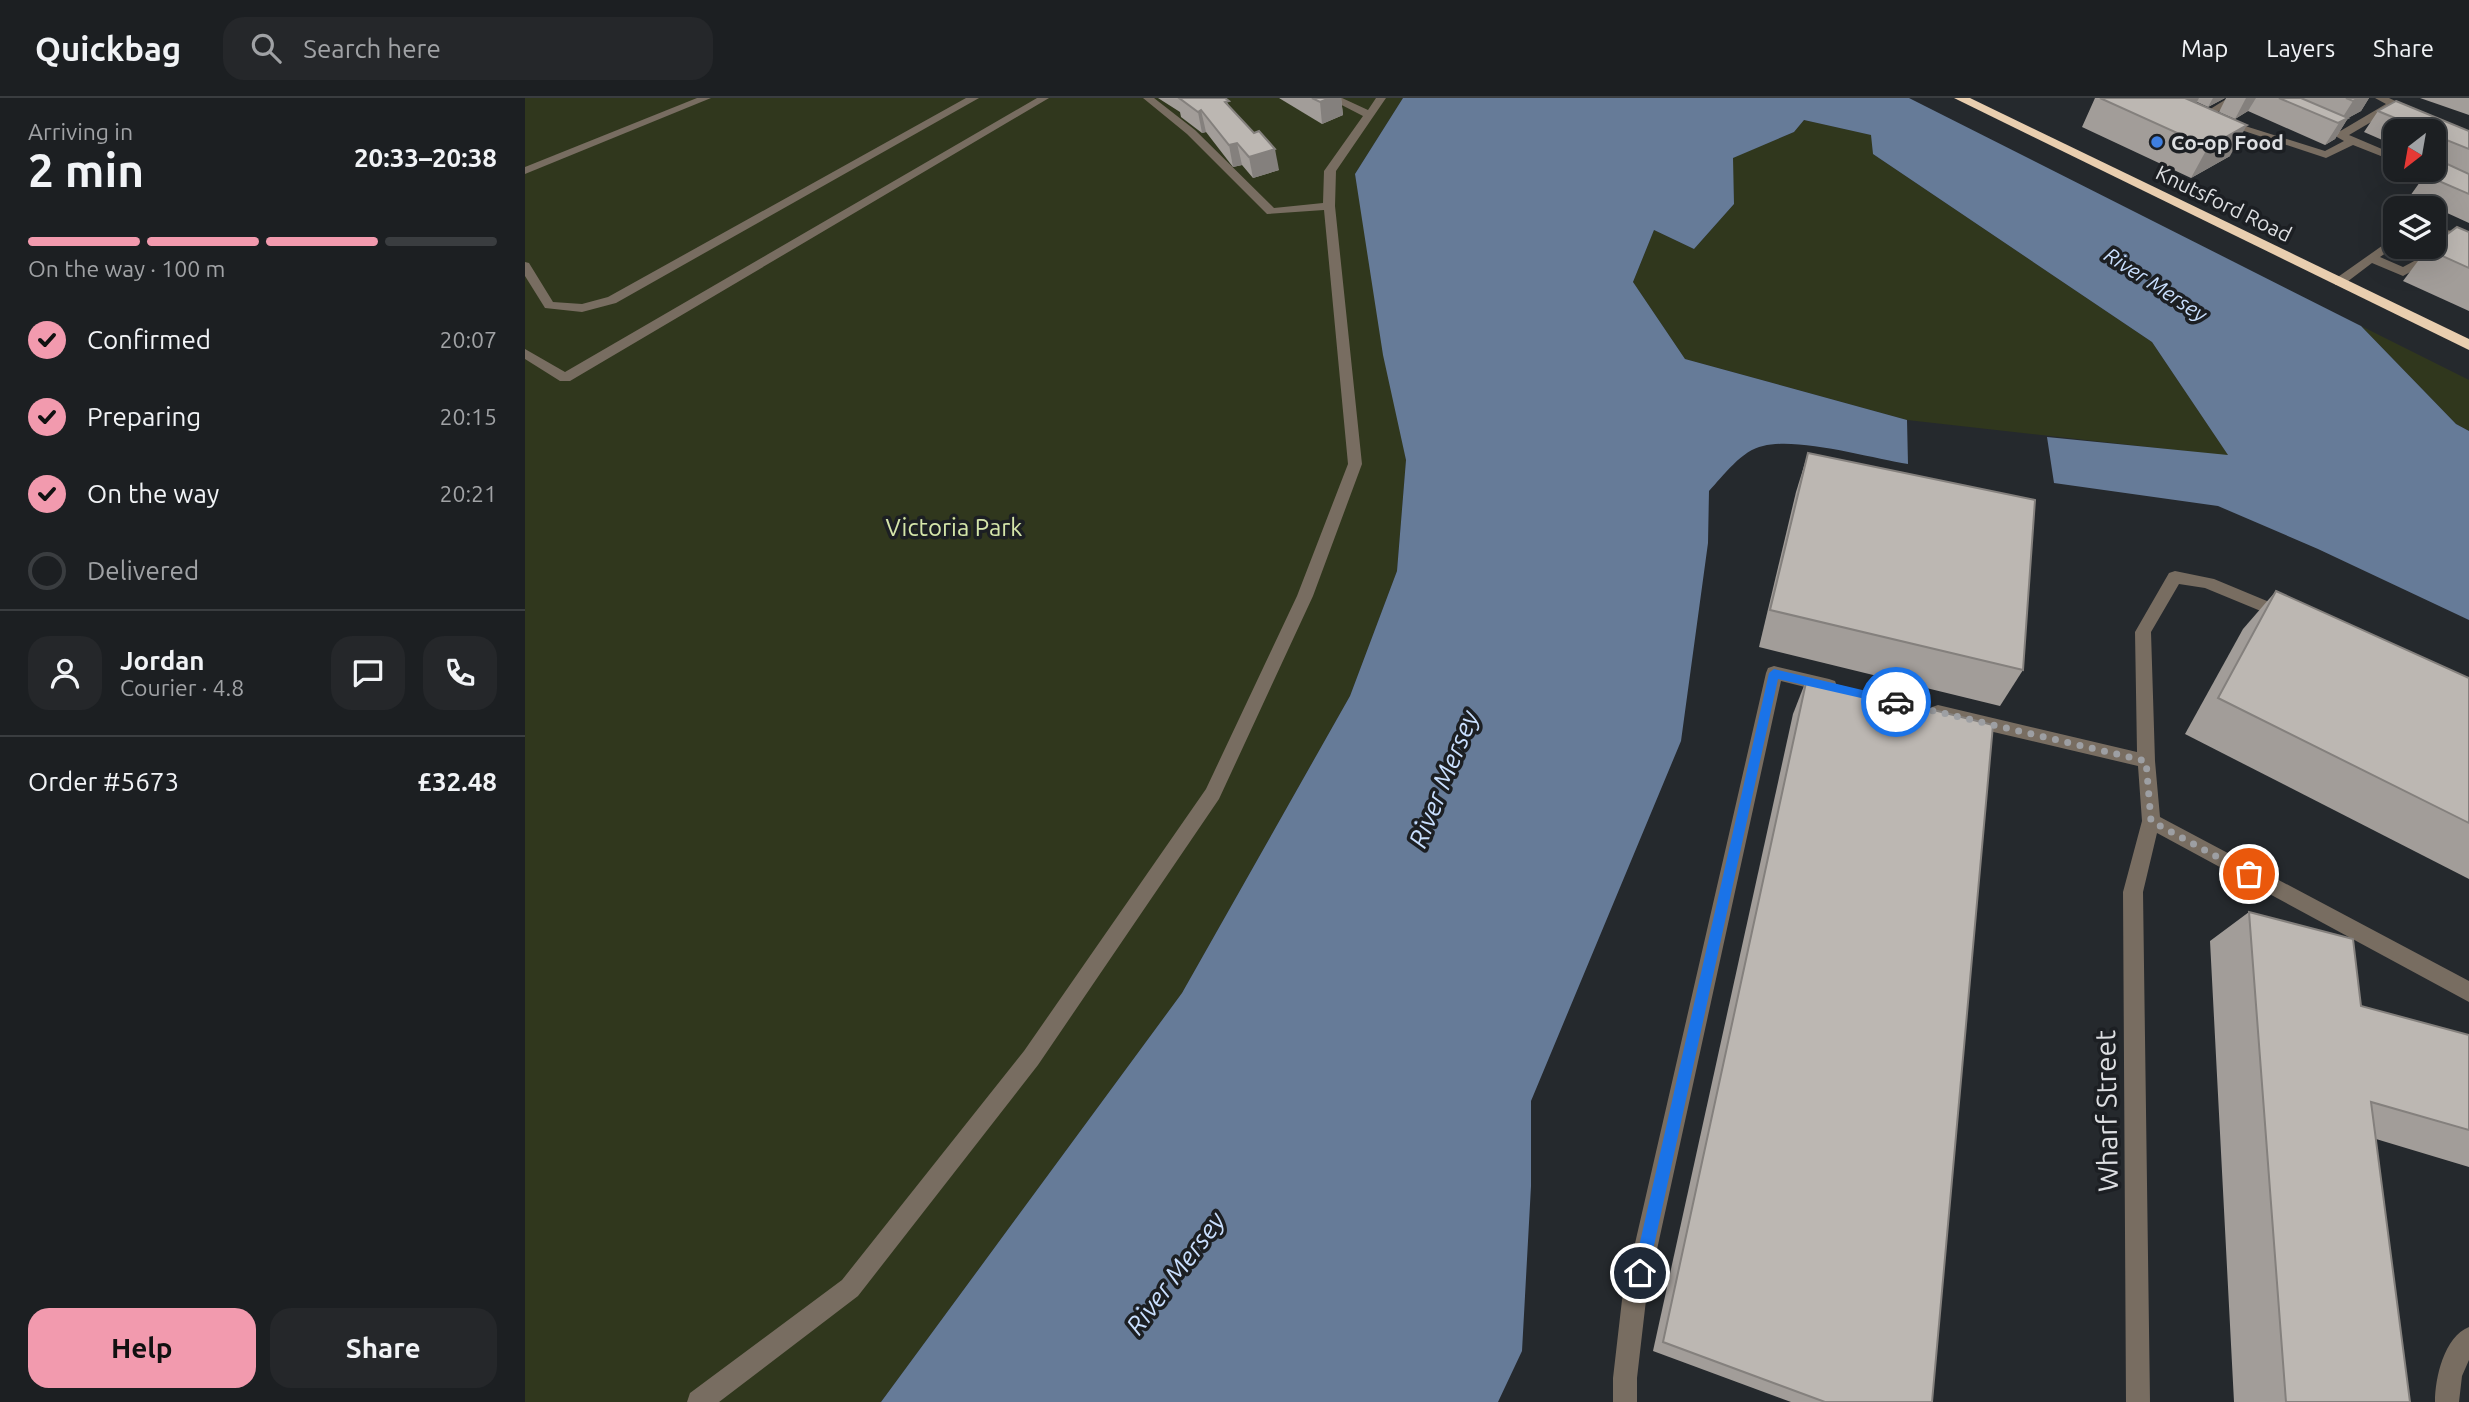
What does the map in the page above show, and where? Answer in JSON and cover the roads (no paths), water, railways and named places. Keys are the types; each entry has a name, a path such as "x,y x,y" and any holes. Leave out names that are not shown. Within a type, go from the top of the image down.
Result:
{"highway":[{"name":"Knutsford Road","path":"1961,98 2469,345"}],"street":[{"path":"525,171 706,98"},
{"path":"525,266 549,304 582,308 612,300 974,98"},
{"path":"525,353 565,378 1044,98"},
{"path":"1148,98 1191,132 1271,212 1329,206"},
{"path":"1333,98 1371,116"},
{"path":"699,1402 850,1288 1031,1058 1213,794 1305,596 1355,464 1329,206 1330,171 1371,116 1381,98"},
{"path":"2235,98 2198,114 2326,155 2353,141"},
{"path":"2380,98 2419,114"},
{"path":"2341,135 2394,104"},
{"path":"2329,130 2383,154"},
{"path":"2447,181 2469,191"},
{"path":"2446,233 2469,239"},
{"path":"2339,282 2383,249"},
{"path":"2371,258 2403,272 2429,259"},
{"name":"Wharf Street","path":"2138,1402 2133,892 2151,821 2146,761 2143,632 2175,577 2208,583 2294,619"},
{"path":"1625,1402 1634,1300 1774,673 1854,692"},
{"path":"1920,708 2146,761"},
{"path":"2151,821 2469,992"},
{"path":"2447,1402 2446,1390 2456,1356 2469,1339"}],"water":[{"name":"River Mersey","path":"1403,98 1909,98 2361,326 2456,424 2469,431 2469,620 2318,549 2218,506 2054,483 2047,437 2228,455 2152,342 1873,154 1871,135 1804,120 1794,132 1733,158 1734,204 1694,249 1654,230 1633,282 1685,359 1907,420 1908,464 1814,446 1763,446 1755,448 1733,464 1709,491 1708,543 1681,741 1531,1101 1531,1186 1522,1351 1498,1402 881,1402 1182,993 1350,696 1397,571 1406,460 1383,355 1355,174"}],"place":[{"name":"Co-op Food","path":"2157,142"}],"park label":[{"name":"Victoria Park","path":"954,527"}]}
